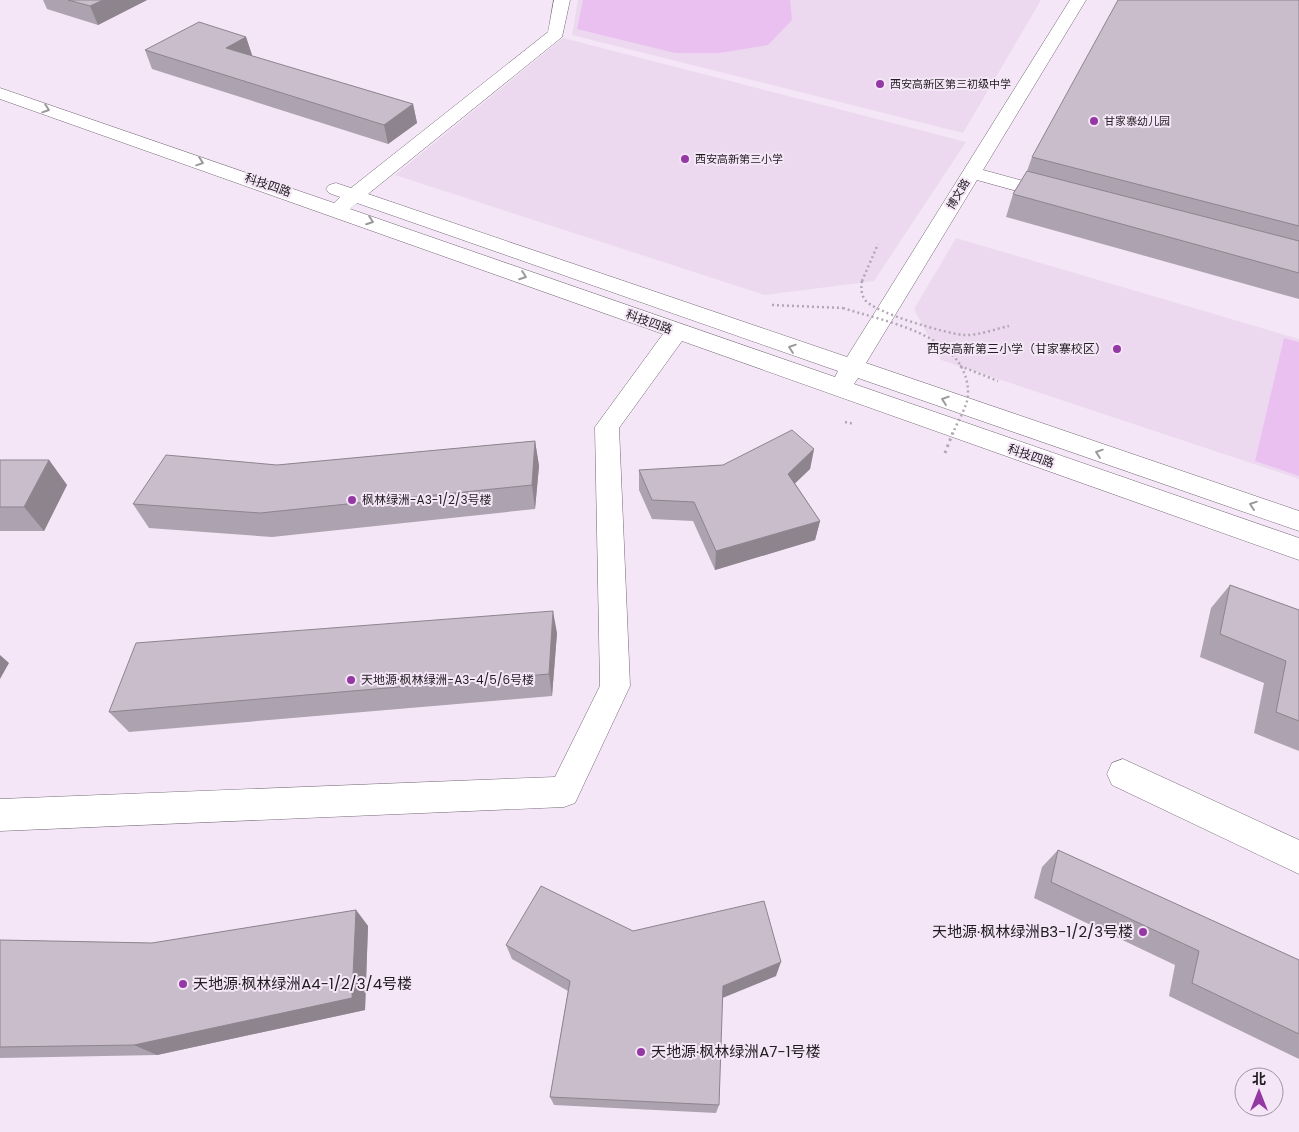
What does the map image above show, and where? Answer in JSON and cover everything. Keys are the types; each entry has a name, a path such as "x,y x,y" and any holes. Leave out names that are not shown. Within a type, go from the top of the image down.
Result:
{"street":[{"path":"338,210 556,34 562,0"},
{"name":"博文路","path":"839,389 1078,0"},
{"name":"科技四路","path":"0,78 355,195 852,369 1299,521"},
{"name":"科技四路","path":"0,93 338,210 839,389 1299,548"},
{"path":"971,173 1067,199"},
{"path":"0,815 564,792 615,686 606,427 677,332"},
{"path":"1123,774 1299,857"}],"path":[{"path":"878,244 860,288 867,302 875,308 965,335 1009,326"},
{"path":"772,305 843,308 915,330 940,342 957,360 968,386 968,395 946,453"},
{"path":"960,366 998,381"}],"shaded area":[{"name":"西安高新区第三初级中学","path":"578,0 1041,0 963,133 572,35"},
{"path":"583,0 790,0 792,20 768,45 719,53 675,53 577,29"},
{"name":"西安高新第三小学","path":"563,38 966,142 874,281 765,295 395,175"},
{"name":"西安高新第三小学（甘家寨校区）","path":"956,238 1299,339 1299,479 941,360 914,309"},
{"path":"1284,338 1299,342 1299,476 1255,461"}],"building":[{"path":"68,0 103,0 90,6"},
{"path":"1118,0 1299,0 1299,226 1032,157"},
{"path":"199,22 246,37 226,48 413,104 384,125 145,50"},
{"path":"1027,171 1299,241 1299,273 1013,194"},
{"path":"792,430 814,449 788,474 820,521 716,551 694,502 652,500 639,470 723,465"},
{"path":"535,441 532,485 260,513 133,504 166,455 277,465"},
{"path":"0,460 49,460 24,507 0,507"},
{"path":"1230,585 1299,610 1299,721 1276,712 1286,661 1220,634"},
{"name":"天地源·枫林绿洲-A3-4/5/6号楼","path":"553,611 549,674 109,712 136,643"},
{"path":"1058,850 1299,960 1299,1034 1192,983 1199,951 1051,882"},
{"name":"天地源·枫林绿洲A7-1号楼","path":"541,886 633,931 764,901 781,962 723,986 719,1105 550,1097 570,981 506,945"},
{"name":"天地源·枫林绿洲A4-1/2/3/4号楼","path":"356,910 352,998 134,1045 0,1047 0,940 152,943"}],"place":[{"name":"西安高新区第三初级中学","path":"880,84"},
{"name":"甘家寨幼儿园","path":"1094,121"},
{"name":"西安高新第三小学","path":"685,159"},
{"name":"西安高新第三小学（甘家寨校区）","path":"1117,349"},
{"name":"枫林绿洲-A3-1/2/3号楼","path":"352,500"},
{"name":"天地源·枫林绿洲-A3-4/5/6号楼","path":"351,680"},
{"name":"天地源·枫林绿洲B3-1/2/3号楼","path":"1143,932"},
{"name":"天地源·枫林绿洲A4-1/2/3/4号楼","path":"183,984"},
{"name":"天地源·枫林绿洲A7-1号楼","path":"641,1052"}]}
